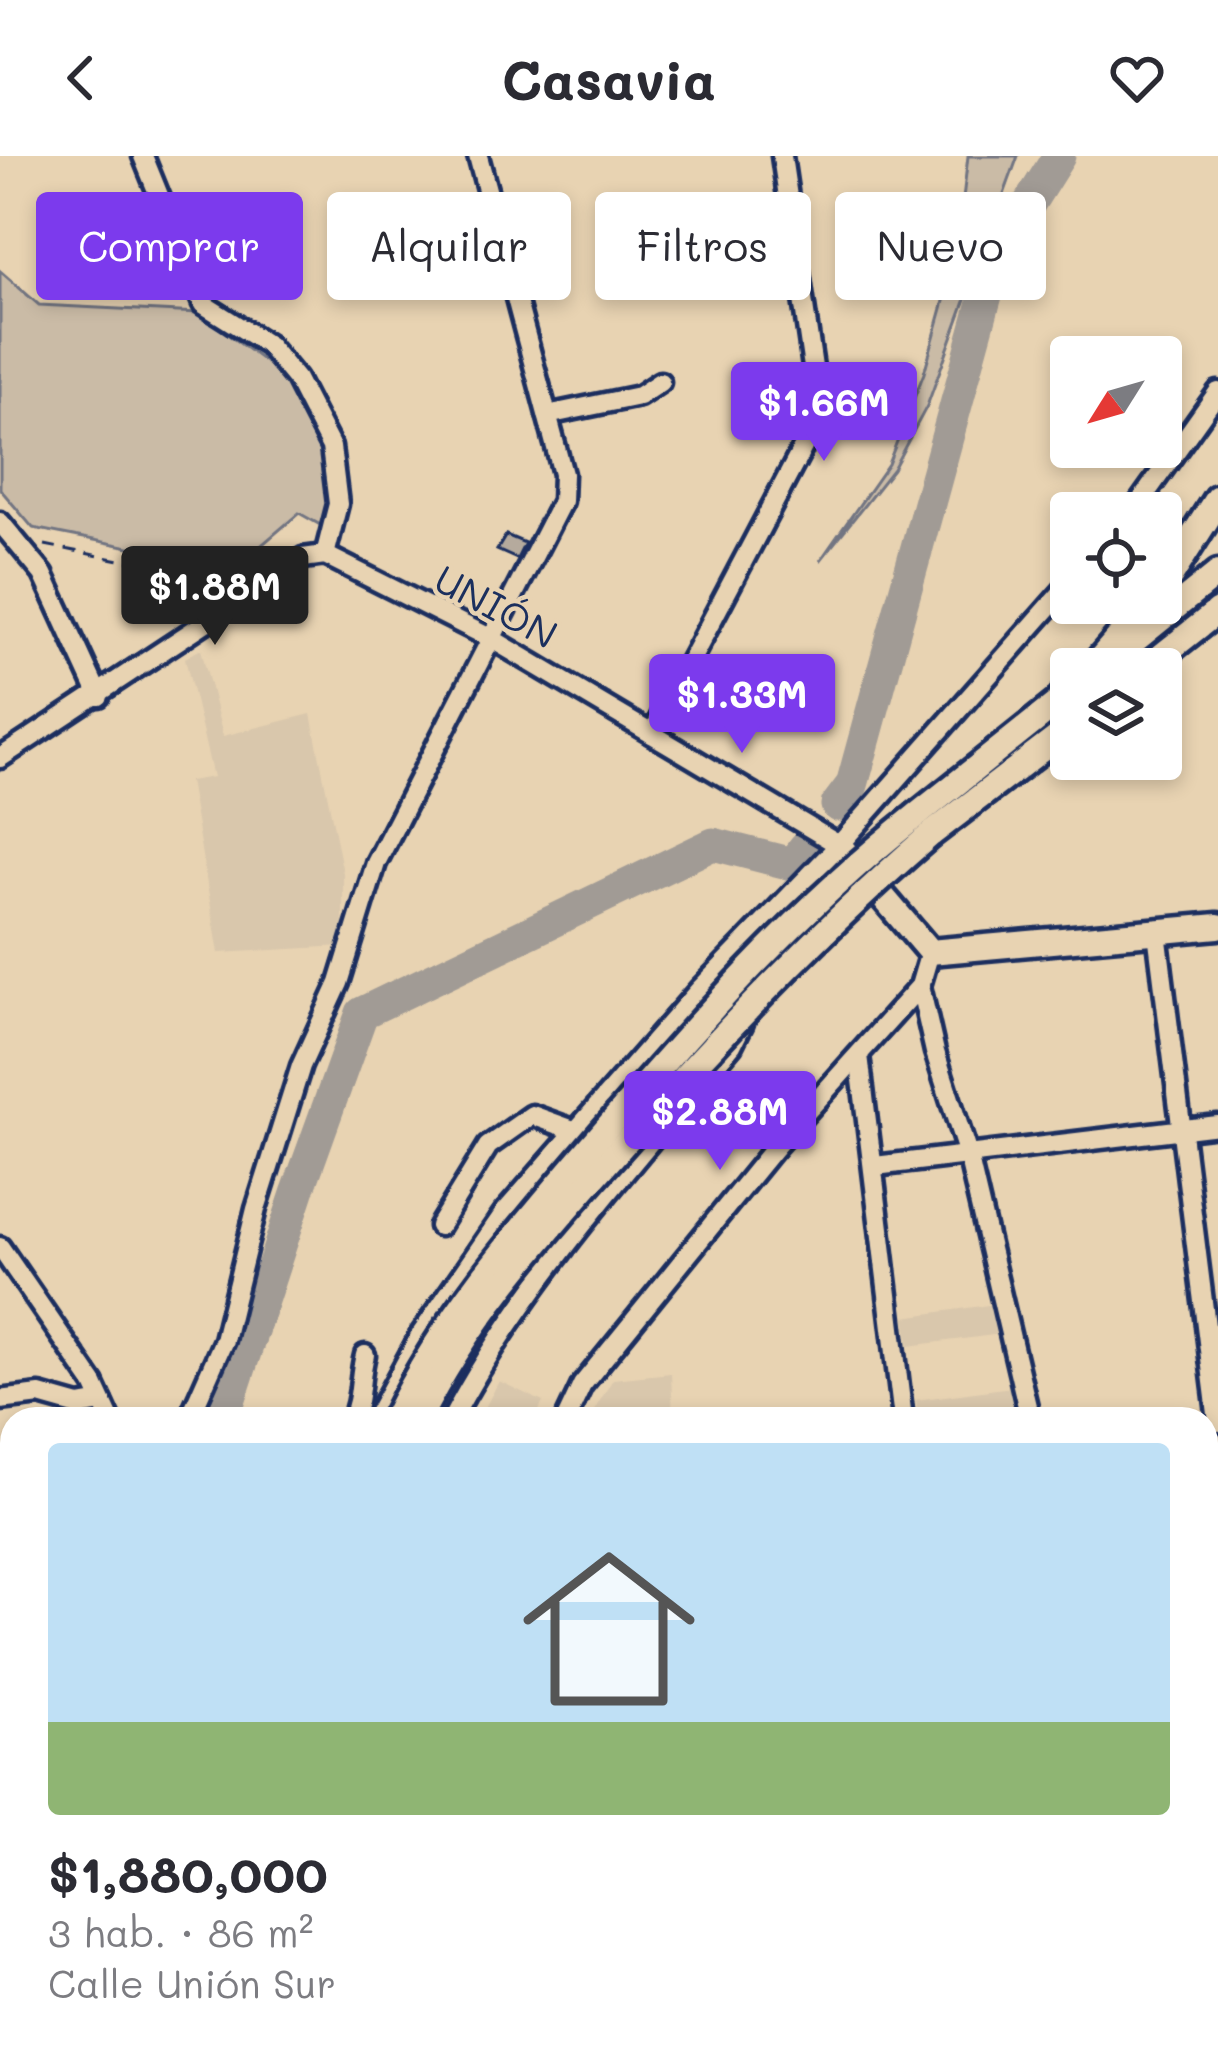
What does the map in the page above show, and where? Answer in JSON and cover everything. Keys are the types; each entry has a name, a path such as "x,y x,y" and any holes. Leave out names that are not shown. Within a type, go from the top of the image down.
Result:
{"highway":[{"path":"1182,556 1218,499"},
{"path":"1113,648 1133,624"}],"main road":[{"path":"1123,648 1218,573"},
{"path":"1171,648 1218,611"},
{"path":"426,1407 513,1275 615,1154 924,825 1050,710"},
{"path":"400,1407 461,1306 748,967 812,904 1050,741"},
{"path":"839,845 930,952 1218,926"}],"street":[{"path":"0,758 303,558 325,555 338,504 331,447 296,379 268,345 203,304 143,156"},
{"path":"195,1407 224,1340 262,1188 301,1066 339,983 376,863 562,501 563,474 478,156"},
{"path":"652,734 820,415 782,156"},
{"path":"548,416 639,396 660,382"},
{"path":"1147,492 1218,392"},
{"path":"0,522 43,574 99,696"},
{"name":"UNIÓN","path":"325,555 492,639 839,845"},
{"path":"381,1407 421,1334 504,1213 700,989 839,845 1050,606"},
{"path":"1157,932 1216,1407"},
{"path":"572,1407 582,1385 776,1147 920,986 930,952"},
{"path":"920,986 935,1052 968,1155 1027,1407"},
{"path":"458,1407 502,1336 732,1045 755,1001"},
{"path":"859,1055 902,1407"},
{"path":"679,1108 709,1103 729,1110 776,1147"},
{"path":"439,1226 488,1146 532,1114 576,1131"},
{"path":"875,1166 1218,1125"},
{"path":"0,1246 94,1384 105,1407"},
{"path":"358,1407 358,1378 365,1355"},
{"path":"0,1400 40,1395 86,1407"}],"path":[{"path":"13,539 194,575 222,609"}],"shaded area":[{"path":"968,156 1018,156 1005,192 964,192"},
{"path":"0,271 39,305 199,313 292,382 327,453 333,502 324,527 299,513 235,568 33,528 0,489"},
{"path":"944,300 966,300 927,406 893,469 820,561 888,464 924,373"},
{"path":"201,649 223,736 311,714 343,873 343,946 219,953 189,781 213,777 185,658"},
{"path":"1002,1303 1009,1333 909,1346 905,1317"},
{"path":"671,1373 673,1407 596,1407 613,1379"},
{"path":"499,1381 543,1402 541,1407 485,1407"},
{"path":"1019,1386 1024,1407 917,1407 916,1400"}],"building":[{"path":"506,535 525,543 517,559 497,550"}],"waterway":[{"path":"837,805 852,785 997,255 1059,156"},
{"path":"227,1407 362,1013 713,844 792,864 805,847"}]}
